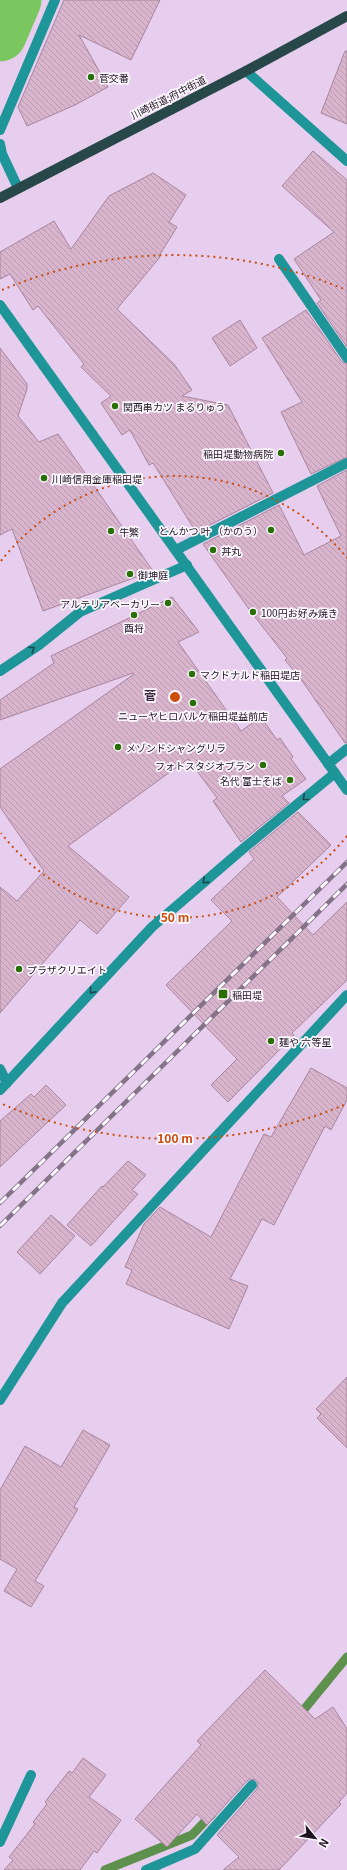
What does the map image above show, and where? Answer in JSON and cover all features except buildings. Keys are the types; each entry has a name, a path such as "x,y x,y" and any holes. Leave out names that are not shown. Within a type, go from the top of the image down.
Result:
{"main road":[{"name":"川崎街道;府中街道","path":"0,198 246,71 347,16"}],"street":[{"path":"0,130 55,0"},
{"path":"246,71 347,161"},
{"path":"0,144 2,154 18,188"},
{"path":"279,259 347,358"},
{"path":"0,305 347,790"},
{"path":"176,550 347,463"},
{"path":"0,671 39,645 80,612 187,566"},
{"path":"328,764 347,749"},
{"path":"4,1087 152,927 244,848 335,773"},
{"path":"0,1400 62,1303 347,994"},
{"path":"0,1069 4,1087"},
{"path":"0,1842 31,1775"},
{"path":"146,1870 195,1849 252,1785"}],"waterway":[{"path":"0,35 15,0"},
{"path":"297,1718 347,1657"},
{"path":"105,1870 192,1835 212,1814"}],"railway":[{"path":"0,1203 347,862"},
{"path":"0,1226 347,884"}],"place":[{"name":"菅交番","path":"91,77"},
{"name":"関西串カツ まるりゅう","path":"115,406"},
{"name":"稲田堤動物病院","path":"281,453"},
{"name":"川崎信用金庫稲田堤","path":"44,478"},
{"name":"とんかつ 叶 （かのう）","path":"271,530"},
{"name":"牛繁","path":"111,531"},
{"name":"丼丸","path":"213,550"},
{"name":"御坤庭","path":"130,574"},
{"name":"アルテリアベーカリー","path":"168,603"},
{"name":"100円お好み焼き","path":"253,612"},
{"name":"酉将","path":"134,615"},
{"name":"マクドナルド稲田堤店","path":"192,674"},
{"name":"ニューヤヒロパルケ稲田堤益前店","path":"193,703"},
{"name":"メゾンドシャングリラ","path":"118,747"},
{"name":"フォトスタジオブラン","path":"263,765"},
{"name":"名代 富士そば","path":"290,780"},
{"name":"プラザクリエイト","path":"19,969"},
{"name":"稲田堤","path":"223,994"},
{"name":"麺や 六等星","path":"271,1041"}],"district":[{"name":"菅","path":"150,694"}]}
